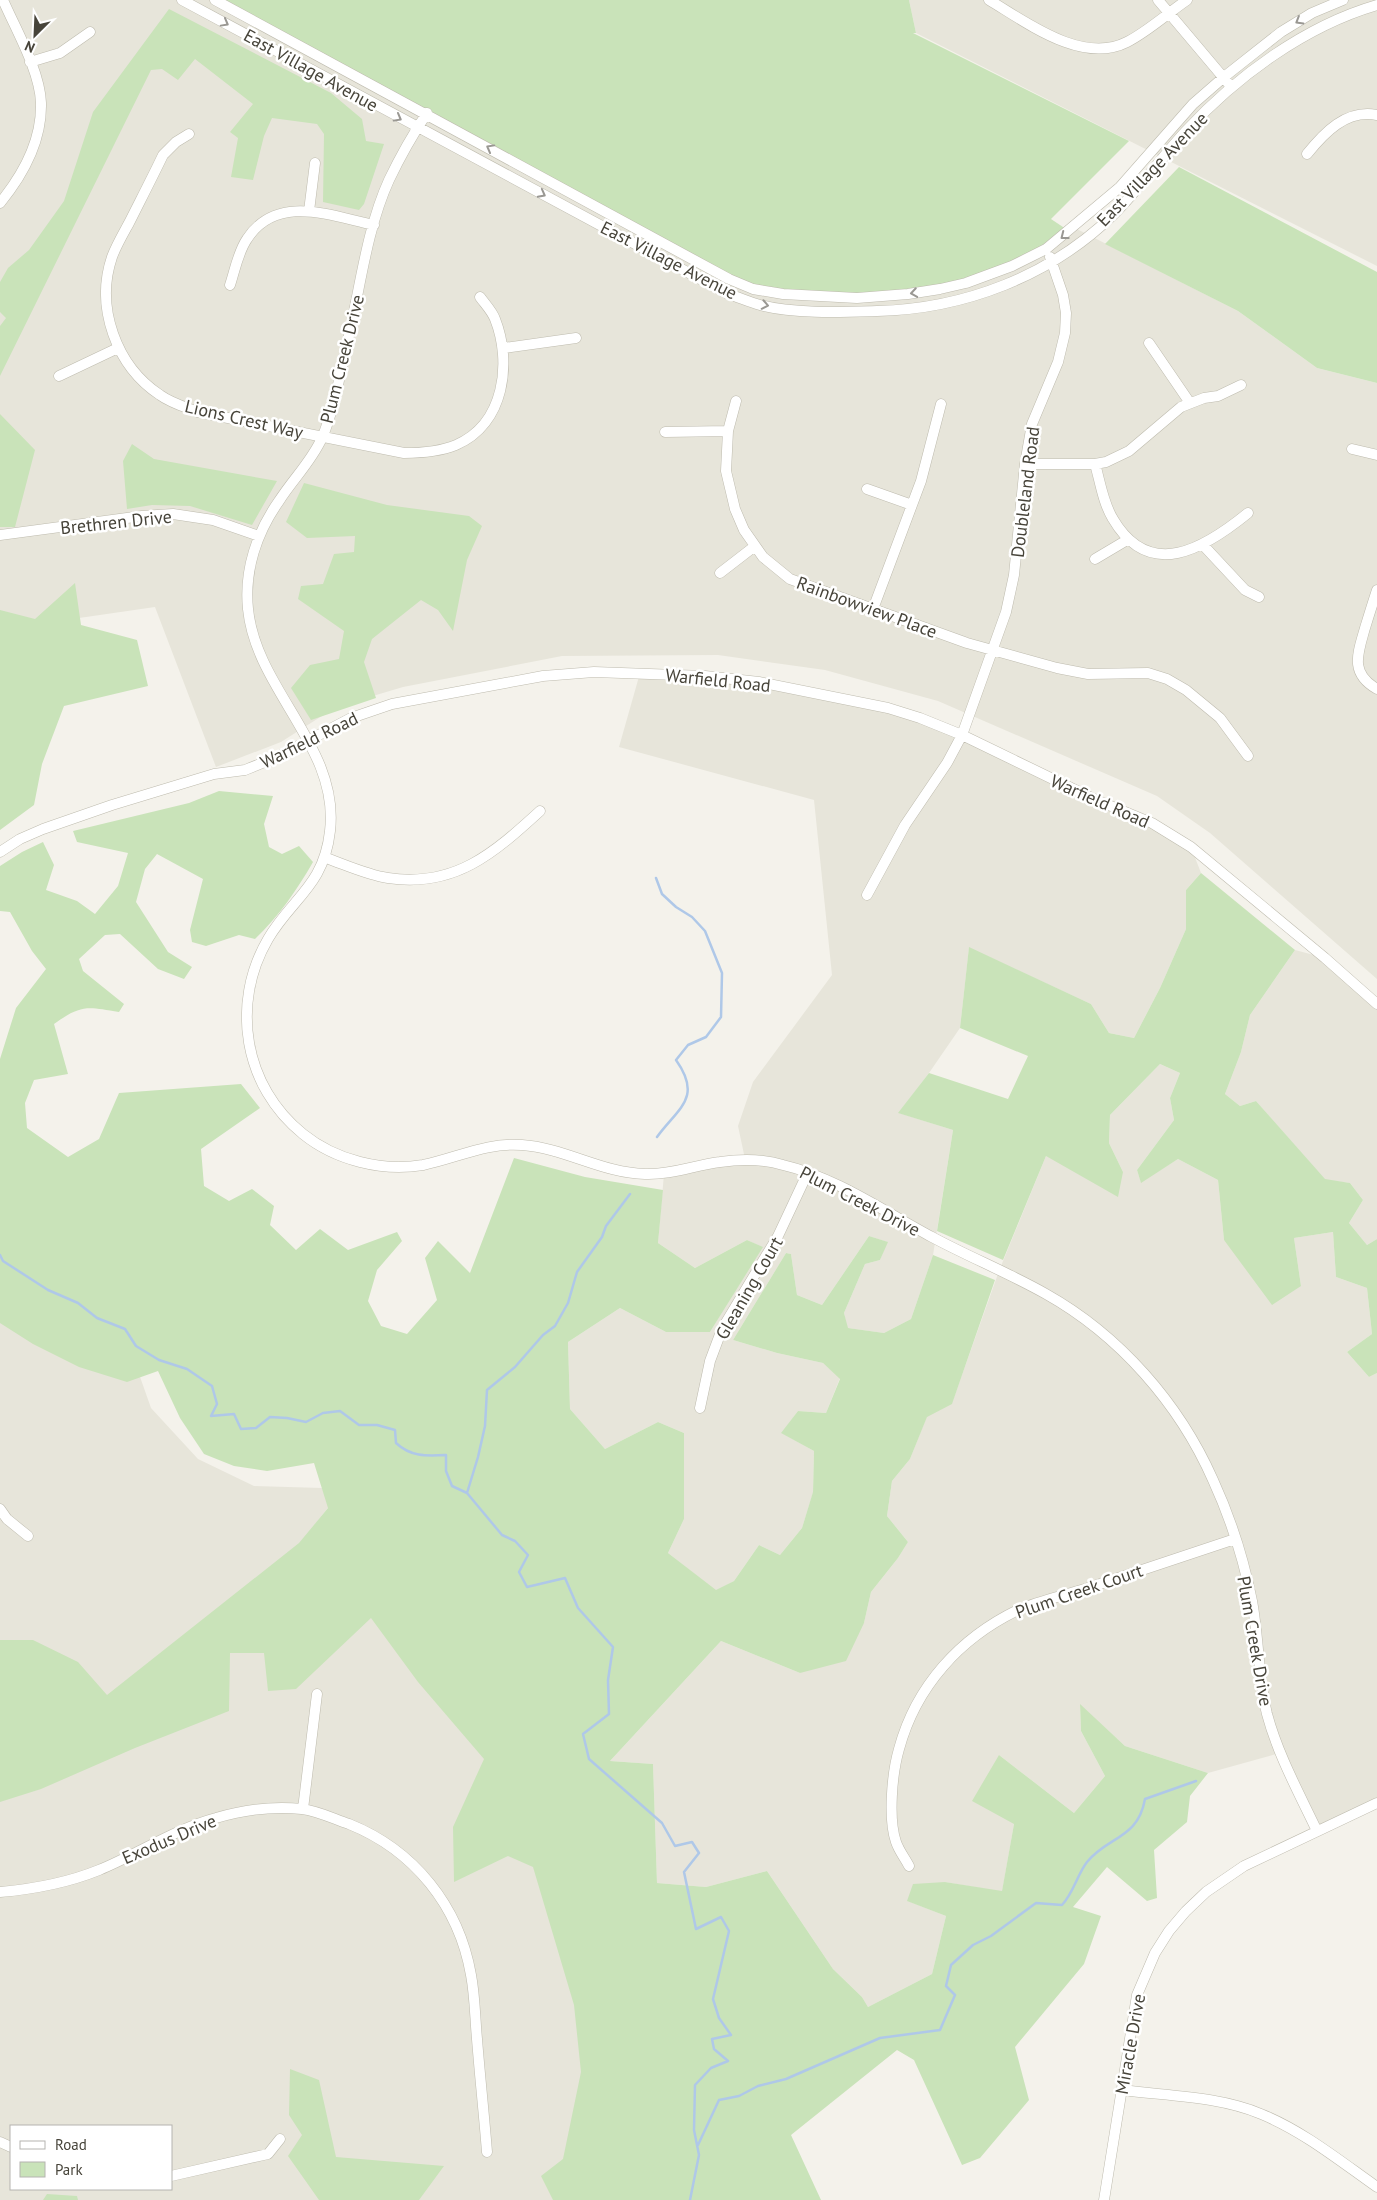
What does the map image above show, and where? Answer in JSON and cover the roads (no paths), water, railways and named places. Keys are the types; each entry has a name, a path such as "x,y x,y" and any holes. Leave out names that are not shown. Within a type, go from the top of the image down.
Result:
{"street":[{"path":"2,197 26,166 36,142 41,103 37,80 3,0"},
{"name":"East Village Avenue","path":"182,0 728,294 761,306 854,311 896,310 961,301 991,290 1052,261 1113,215 1187,130 1232,88 1313,30 1358,10 1377,5"},
{"name":"East Village Avenue","path":"215,0 427,113 729,279 753,289 783,294 856,298 908,294 966,283 1012,266 1046,250 1120,187 1193,104 1224,77 1281,32 1312,13 1343,0"},
{"path":"988,0 1049,35 1079,47 1103,48 1126,43 1187,0"},
{"path":"1158,0 1232,88"},
{"path":"30,62 60,53 90,32"},
{"name":"Plum Creek Drive","path":"427,113 388,183 374,226 330,418 314,454 276,504 259,536 248,582 248,606 251,629 264,664 323,769 331,796 332,826 326,858 310,887 270,936 254,968 247,997 247,1035 253,1062 263,1088 274,1105 301,1133 330,1152 368,1164 387,1166 421,1165 477,1148 516,1144 553,1149 605,1169 638,1174 664,1174 718,1162 745,1160 778,1163 825,1179 953,1249 1043,1292 1077,1313 1108,1337 1150,1379 1187,1430 1214,1480 1235,1539 1252,1604 1260,1683 1268,1719 1280,1753 1317,1832"},
{"path":"1307,154 1324,132 1353,116 1377,115"},
{"name":"Lions Crest Way","path":"189,134 176,142 163,155 112,257 107,279 106,302 109,323 118,348 143,382 160,395 178,405 198,412 404,453 430,453 457,444 469,437 492,411 503,380 504,348 495,317 480,297"},
{"path":"309,211 315,163"},
{"path":"230,285 242,248 259,224 282,212 309,211 374,226"},
{"name":"Doubleland Road","path":"868,895 905,825 947,763 962,735 1006,612 1014,575 1025,464 1032,424 1058,362 1065,333 1066,313 1063,295 1052,261 1046,250"},
{"path":"504,348 576,338"},
{"path":"1148,343 1190,403"},
{"path":"59,376 118,348"},
{"path":"1025,464 1095,464 1106,462 1129,451 1181,407 1204,398 1218,396 1241,385"},
{"name":"Rainbowview Place","path":"736,401 728,432 726,471 728,484 744,530 763,557 790,579 967,643 1057,668 1088,674 1148,673 1167,679 1186,690 1220,718 1248,756"},
{"path":"872,609 921,481 941,404"},
{"path":"665,432 728,432"},
{"path":"1352,449 1377,455"},
{"path":"1095,464 1111,517 1127,540 1147,550 1164,554 1180,554 1203,545 1248,512"},
{"path":"866,489 912,505"},
{"name":"Brethren Drive","path":"0,535 142,516 173,514 213,520 259,536"},
{"path":"1095,558 1127,540"},
{"path":"1203,545 1245,590 1259,597"},
{"path":"720,573 755,546"},
{"path":"1377,590 1356,656 1358,668 1368,684 1377,689"},
{"name":"Warfield Road","path":"0,852 43,829 112,805 214,774 245,770 277,757 351,718 392,704 543,676 594,672 705,676 759,682 888,708 962,735 1058,783 1152,823 1191,847 1303,939 1377,1004"},
{"path":"326,858 387,878 413,880 440,876 464,868 488,856 540,811"},
{"name":"Gleaning Court","path":"700,1408 710,1361 722,1329 778,1236 808,1172"},
{"path":"0,1509 7,1519 28,1536"},
{"name":"Plum Creek Court","path":"909,1866 897,1844 894,1833 892,1788 896,1758 904,1730 916,1703 932,1678 952,1655 984,1628 1020,1609 1235,1539"},
{"path":"303,1809 317,1694"},
{"name":"Miracle Drive","path":"1104,2200 1137,1995 1155,1953 1169,1931 1186,1911 1224,1879 1244,1866 1377,1803"},
{"name":"Exodus Drive","path":"0,1892 59,1883 98,1870 191,1827 215,1818 254,1810 303,1809 358,1828 392,1846 424,1875 439,1893 454,1920 463,1942 471,1976 487,2152"},
{"path":"1122,2090 1211,2101 1260,2114 1297,2132 1377,2187"},
{"path":"172,2176 268,2154 280,2139"}],"waterway":[{"path":"656,878 662,894 676,907 692,917 705,931 722,973 721,1017 706,1037 688,1045 676,1060 684,1073 687,1093 679,1110 657,1137"},
{"path":"467,1493 485,1426 487,1390 515,1367 543,1335 555,1326 568,1303 577,1272 602,1237 606,1226 630,1194"},
{"path":"0,1255 3,1261 48,1290 78,1303 97,1318 125,1329 136,1346 159,1360 187,1369 212,1386 217,1404 211,1416 234,1414 241,1429 256,1428 270,1417 306,1422 323,1413 340,1411 359,1425 377,1425 395,1430 396,1443 407,1451 425,1455 446,1455 446,1471 452,1486 467,1493 502,1535 515,1541 528,1555 519,1572 527,1587 565,1578 578,1608 613,1647 608,1680 609,1714 583,1734 589,1759 662,1823 675,1846 692,1842 699,1853 684,1872 696,1929 721,1917 729,1931 713,1999 719,2018 731,2035 712,2039 714,2049 728,2061 711,2068 695,2085 694,2130 699,2155 690,2200"},
{"path":"698,2145 719,2100 739,2096 758,2086 786,2079 880,2038 940,2030 955,1995 946,1986 951,1965 973,1945 991,1936 1036,1903 1062,1905 1070,1895 1087,1862 1095,1853 1129,1830 1136,1822 1145,1799 1196,1781"}]}
